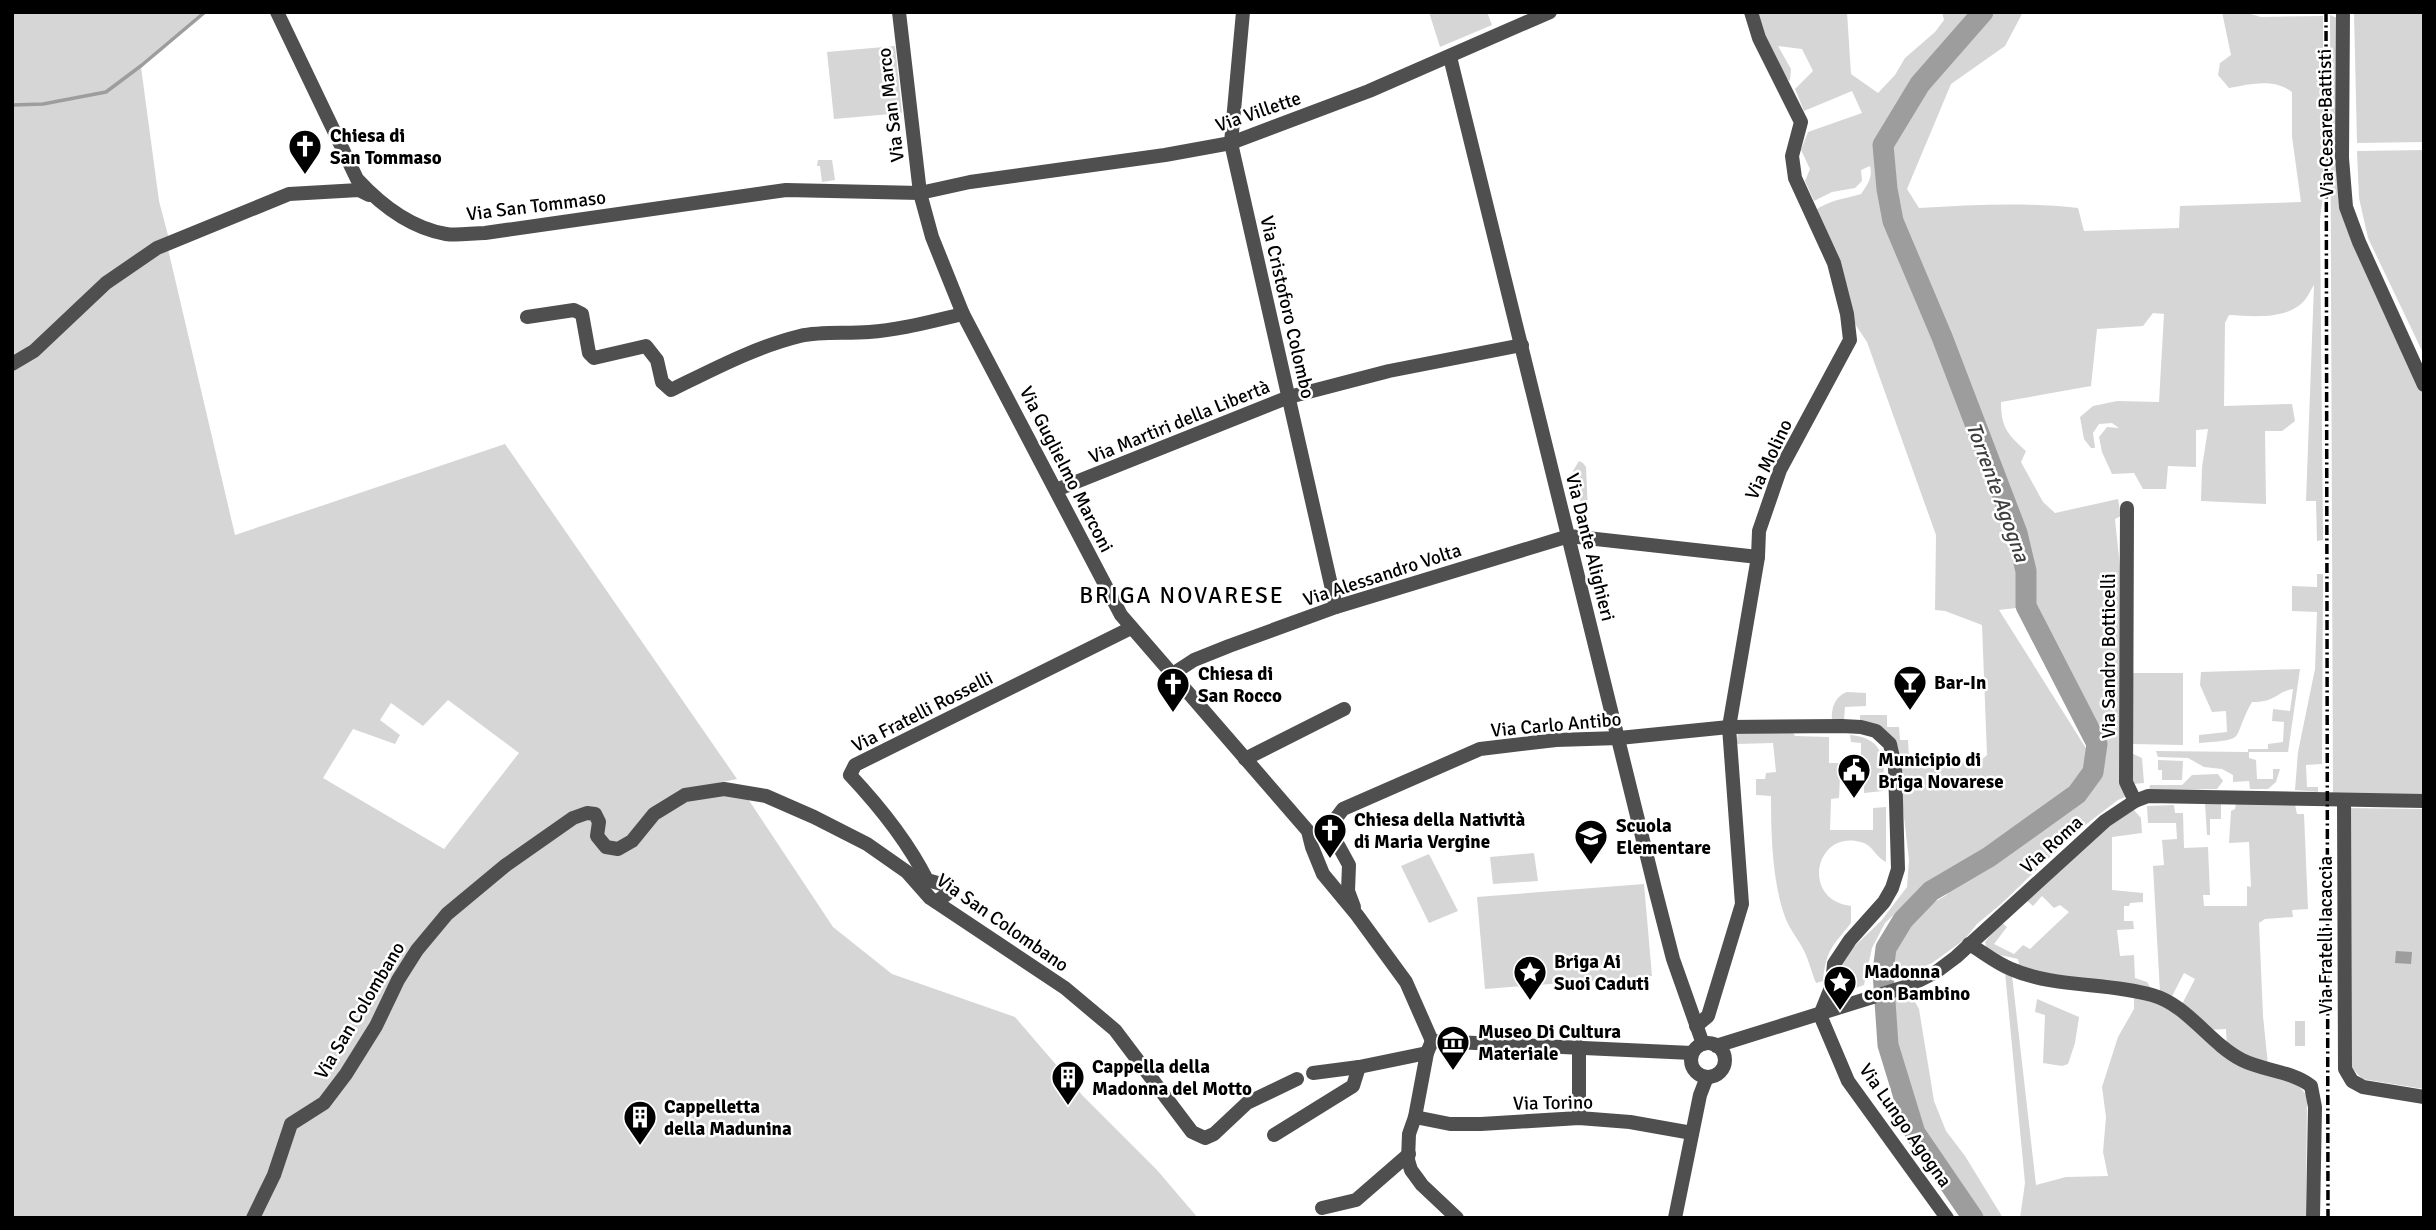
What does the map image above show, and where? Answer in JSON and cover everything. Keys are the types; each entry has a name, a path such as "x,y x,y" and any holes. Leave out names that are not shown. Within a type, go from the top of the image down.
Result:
{"street":[{"name":"Via San Tommaso","path":"277,12 357,179 374,197 416,224 448,235 498,231 786,190 920,193"},
{"name":"Via San Marco","path":"899,12 920,193"},
{"name":"Via Cristoforo Colombo","path":"1243,12 1231,143 1336,607"},
{"name":"Via Molino","path":"1696,1026 1708,1016 1742,904 1729,727 1758,557 1759,531 1780,470 1850,340 1847,314 1834,263 1795,178 1792,156 1801,122 1759,38 1751,12"},
{"name":"Via Cesare Battisti","path":"2343,12 2343,158 2346,207 2359,242 2424,385"},
{"name":"Via Villette","path":"920,193 970,182 1165,155 1231,143 1369,91 1548,13"},
{"name":"Via Dante Alighieri","path":"1450,57 1673,959 1696,1026 1708,1049 1692,1065 1701,1075 1692,1133"},
{"path":"12,364 34,351 106,283 157,248 289,194 359,190 374,197"},
{"name":"Via Guglielmo Marconi","path":"920,193 932,237 963,314 1121,615 1308,831 1311,847 1323,874 1406,982 1429,1047"},
{"path":"527,317 574,310 582,314 589,353 594,358 646,346 657,360 662,382 671,390 739,358 798,336 904,329 963,314"},
{"name":"Via Martiri della Libertà","path":"1056,490 1289,397 1389,371 1522,345"},
{"name":"Via Sandro Botticelli","path":"2127,508 2126,782 2135,801"},
{"path":"1569,536 1758,557"},
{"name":"Via Alessandro Volta","path":"1171,675 1194,660 1336,607 1569,536"},
{"name":"Via Fratelli Rosselli","path":"936,902 947,894 945,885 927,880 914,853 897,828 850,775 855,765 1131,628"},
{"path":"1245,759 1344,709"},
{"name":"Via Carlo Antibo","path":"1325,833 1343,809 1480,750 1556,740 1619,738 1729,727 1861,727 1876,732 1890,744 1895,768 1898,869 1884,902 1850,940 1834,964 1832,985 1820,1015"},
{"name":"Via San Colombano","path":"253,1218 274,1175 291,1124 324,1103 346,1074 376,1026 417,950 447,914 506,865 573,818 587,813 595,814 599,822 597,836 606,847 618,849 632,841 654,814 685,795 724,789 766,796 867,844 906,872 936,902 1065,988 1115,1030 1180,1117 1197,1135 1205,1138 1214,1134 1247,1103 1297,1079"},
{"name":"Via Roma","path":"1429,1047 1482,1043 1708,1049 1908,986 1936,972 2105,821 2135,801 2148,796 2424,801"},
{"name":"Via Fratelli Iacaccia","path":"2344,801 2345,1069 2352,1081 2363,1087 2424,1097"},
{"path":"1308,831 1325,833"},
{"name":"Via Guglielmo Marconi","path":"1325,833 1337,843 1349,865 1348,891 1357,915"},
{"path":"1969,944 2011,970 2055,981 2104,985 2154,995 2191,1018 2219,1045 2240,1059 2261,1069 2303,1080 2311,1086 2315,1107 2313,1218"},
{"name":"Via Lungo Agogna","path":"1820,1015 1848,1081 1947,1218"},
{"path":"1579,1046 1579,1118"},
{"path":"1313,1073 1359,1068 1429,1047 1409,1134 1411,1170 1451,1216"},
{"path":"1701,1075 1713,1076 1721,1070 1725,1059 1708,1049"},
{"path":"1275,1135 1353,1086 1359,1068"},
{"name":"Via Torino","path":"1415,1117 1450,1124 1579,1118 1630,1122 1692,1133"},
{"path":"1675,1218 1692,1133"},
{"path":"1322,1208 1356,1200 1409,1154"}],"shaded area":[{"path":"12,12 203,12 141,67 159,201 170,243 12,361"},
{"path":"1429,12 1487,12 1492,25 1440,47"},
{"path":"1755,12 1847,12 1851,74 1878,93 1895,75 1905,58 1935,32 1944,20 1942,12 1975,12 1914,79 1887,127 1881,145 1890,222 2015,534 2024,571 2024,607 1999,610 2089,753 2083,780 2054,805 1988,853 1947,872 1906,903 1885,923 1872,948 1864,985 1834,995 1840,960 1881,921 1907,887 1909,860 1896,749 1860,721 1860,715 1887,715 1887,727 1899,727 1900,740 1908,740 1909,759 1979,762 1987,755 1982,625 1935,610 1936,535 1867,342 1849,315 1814,211 1832,202 1861,194 1870,178 1870,166 1861,170 1862,181 1855,188 1832,192 1814,201 1805,181 1810,169 1801,150 1808,132 1862,113 1852,91 1804,111 1795,89 1813,71 1802,49 1778,46 1791,69 1790,81 1782,75"},
{"path":"1985,12 2023,12 2005,46 1951,84 1907,189 1919,208 2018,205 2078,208 2084,231 2179,228 2180,206 2301,202 2292,137 2292,92 2270,84 2229,88 2218,75 2220,63 2231,55 2222,12 2244,12 2261,17 2323,16 2323,195 2320,219 2323,540 2317,541 2316,501 2306,501 2314,285 2303,302 2285,313 2266,316 2229,315 2225,323 2224,406 2292,404 2295,421 2282,431 2265,431 2266,504 2201,501 2202,467 2208,429 2196,430 2196,467 2168,466 2166,489 2143,489 2134,473 2112,474 2102,452 2099,437 2107,427 2119,428 2112,423 2099,424 2093,433 2095,448 2091,448 2084,439 2080,417 2093,406 2117,401 2159,402 2164,314 2153,313 2143,326 2097,329 2091,386 2001,402 2006,430 2026,451 2021,462 2043,502 2055,513 2118,499 2121,516 2115,519 2120,567 2127,796 2076,832 1977,924 1964,940 1932,963 1899,978 1893,977 1893,957 1905,927 1917,912 1945,896 1976,868 2079,795 2095,772 2098,744 2029,605 2028,570 2019,533 1943,336 1894,220 1889,190 1884,145 1922,84"},
{"path":"2354,12 2424,12 2424,142 2357,143"},
{"path":"2330,15 2337,18 2337,160 2396,331 2424,397 2424,798 2333,798"},
{"path":"895,46 902,113 834,119 827,52"},
{"path":"2424,150 2424,355 2368,238 2359,198 2357,151"},
{"path":"818,160 832,160 835,180 822,182"},
{"path":"168,249 235,535 505,444 737,779 685,790 654,813 617,847 607,846 604,842 596,813 587,812 559,821 483,878 487,886 555,833 583,817 594,816 597,822 595,837 605,849 617,848 637,838 675,804 686,799 707,795 746,796 833,927 892,974 1015,1017 1083,1096 1157,1170 1198,1218 12,1218 12,366 35,353 106,284","holes":["448,700 519,753 444,849 323,778 353,729 395,744 400,735 380,720 391,703 423,726"]},
{"path":"1579,461 1586,467 1586,515 1583,513 1573,471"},
{"path":"2317,574 2323,574 2322,764 2306,765 2307,787 2318,787 2318,792 2295,790 2298,752 2315,669 2317,612 2292,611 2292,586 2317,587"},
{"path":"2300,669 2288,752 2249,752 2249,758 2256,760 2257,779 2273,779 2273,769 2280,769 2276,782 2268,789 2250,789 2249,781 2233,782 2233,775 2222,769 2204,767 2188,758 2158,757 2156,751 2248,752 2248,749 2268,749 2268,744 2283,742 2284,722 2272,721 2273,709 2290,711 2293,689 2271,699 2252,702 2239,731 2232,739 2199,743 2199,735 2227,732 2226,711 2212,712 2200,685 2201,672"},
{"path":"2133,673 2183,673 2183,745 2132,744"},
{"path":"1847,692 1866,693 1866,706 1845,707 1844,720 1832,720 1835,703 1839,696"},
{"path":"1793,732 1795,736 1829,737 1829,763 1861,763 1861,743 1851,742 1850,735 1862,737 1877,746 1884,770 1883,791 1864,793 1864,778 1840,777 1839,798 1831,799 1830,830 1873,830 1873,808 1886,807 1886,862 1861,842 1845,841 1833,846 1824,855 1820,880 1825,892 1835,901 1851,906 1851,923 1828,955 1823,981 1816,983 1780,900 1773,856 1771,796 1756,795 1756,779 1765,779 1766,773 1776,772 1773,743 1736,744 1738,734"},
{"path":"2129,752 2142,758 2144,783 2132,784"},
{"path":"2158,760 2183,761 2182,780 2162,780"},
{"path":"2218,774 2223,781 2217,789 2149,790 2150,785 2182,785 2192,775"},
{"path":"2205,803 2221,804 2221,819 2210,819 2210,835 2207,835"},
{"path":"2236,803 2295,805 2297,814 2304,814 2308,909 2292,910 2293,917 2265,919 2259,923 2268,1065 2227,1048 2226,1029 2207,1030 2181,1006 2195,979 2184,973 2170,1000 2160,993 2153,866 2164,865 2162,840 2177,839 2176,823 2148,823 2147,806 2174,805 2175,813 2183,813 2184,848 2208,847 2210,895 2203,895 2204,906 2247,906 2247,886 2251,887 2249,842 2229,843 2231,811 2235,809"},
{"path":"2348,808 2424,809 2424,1089 2362,1079 2352,1068"},
{"path":"2134,810 2141,818 2142,833 2112,837 2112,890 2143,893 2143,902 2124,906 2124,921 2133,921 2134,929 2117,930 2120,956 2134,955 2135,978 2147,982 2150,987 2020,970 2018,959 2000,955 1986,947 1985,942 2001,922 2007,927 1994,944 2014,954 2023,945 2030,949 2069,912 2060,905 2054,908 2042,896 2033,906 2024,898 2081,845"},
{"path":"1534,853 1538,881 1493,884 1490,857"},
{"path":"1429,854 1458,911 1429,923 1401,866"},
{"path":"1644,884 1652,976 1485,989 1477,897"},
{"path":"2396,951 2412,952 2411,964 2395,963"},
{"path":"2005,972 2012,975 2036,1185 2066,1177 2108,1176 2103,1152 2106,1117 2102,1087 2118,1037 2134,1009 2134,996 2154,997 2227,1056 2295,1081 2307,1096 2306,1218 2020,1218 2025,1183"},
{"path":"1909,991 1919,1009 1934,1101 1946,1131 1965,1156 2003,1218 1978,1218 1922,1131 1884,999"},
{"path":"2037,999 2079,1017 2068,1064 2062,1066 2043,1063 2045,1015 2035,1012"},
{"path":"2295,1021 2305,1021 2305,1046 2295,1046"}],"waterway":[{"path":"12,105 43,104 106,92 205,12"},
{"name":"Torrente Agogna","path":"1973,1218 1915,1133 1888,1045 1883,972 1886,948 1903,920 1931,891 1989,857 2077,794 2093,772 2097,744 2026,606 2026,571 2017,533 1942,337 1893,221 1887,189 1883,145 1920,84 1983,12"}],"railway":[{"path":"2326,12 2328,1218"}],"place":[{"name":"Chiesa di San Tommaso","path":"305,176"},
{"name":"Bar-In","path":"1910,712"},
{"name":"Chiesa di San Rocco","path":"1173,714"},
{"name":"Municipio di Briga Novarese","path":"1854,800"},
{"name":"Chiesa della Natività di Maria Vergine","path":"1330,860"},
{"name":"Scuola Elementare","path":"1591,866"},
{"name":"Briga Ai Suoi Caduti","path":"1530,1002"},
{"name":"Madonna con Bambino","path":"1840,1012"},
{"name":"Museo Di Cultura Materiale","path":"1453,1072"},
{"name":"Cappella della Madonna del Motto","path":"1068,1107"},
{"name":"Cappelletta della Madunina","path":"640,1147"}],"district":[{"name":"BRIGA NOVARESE","path":"1182,595"}]}
